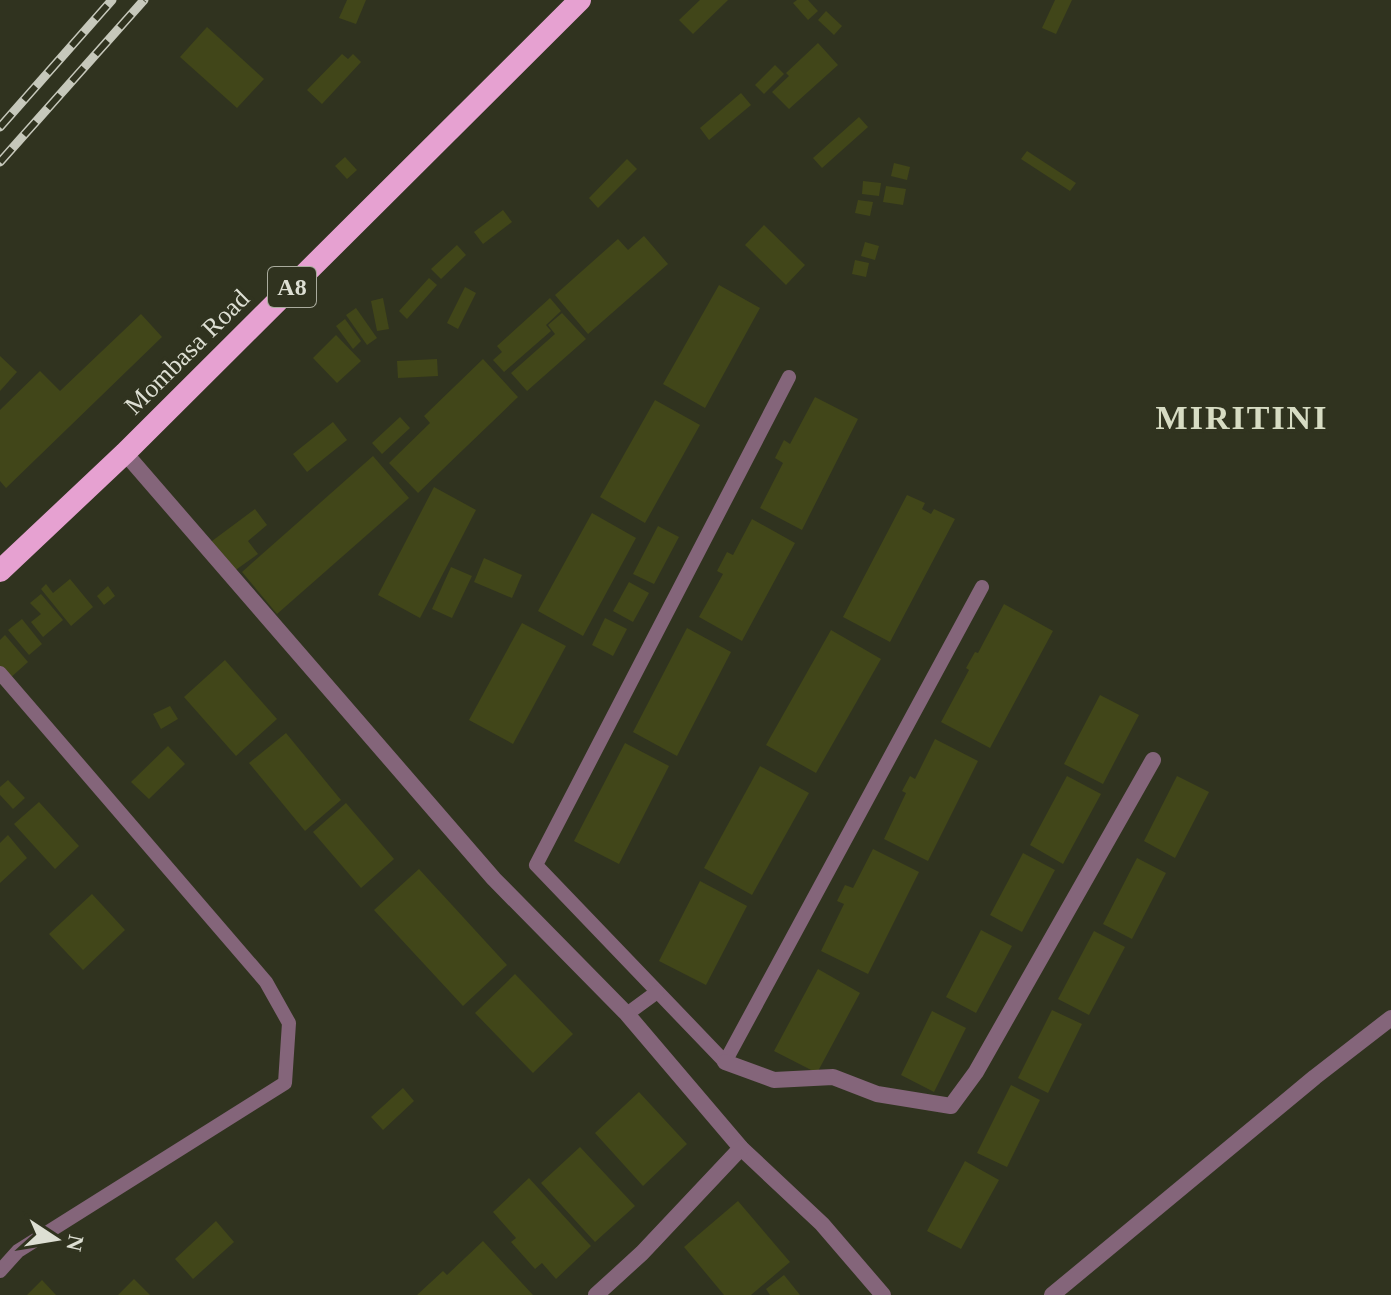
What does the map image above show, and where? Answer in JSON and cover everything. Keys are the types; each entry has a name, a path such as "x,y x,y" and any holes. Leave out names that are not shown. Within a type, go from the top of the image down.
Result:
{"highway":[{"name":"Mombasa Road","path":"0,571 125,453 580,0"}],"street":[{"path":"125,453 494,879 627,1014 741,1148 822,1224 883,1295"},
{"path":"725,1062 774,1080 833,1077 877,1094 951,1106 976,1072 1153,760"},
{"path":"1052,1295 1315,1077 1391,1018"},
{"path":"596,1295 642,1253 741,1148"}],"lane":[{"path":"789,377 536,865 725,1062 982,587"},
{"path":"0,673 266,982 289,1023 285,1083 18,1251 0,1271"},
{"path":"627,1014 657,992"},
{"path":"0,1254 18,1251"}],"building":[{"path":"347,0 366,0 356,24 339,18"},
{"path":"700,0 728,0 693,34 679,20"},
{"path":"808,0 818,11 808,20 793,3"},
{"path":"1055,0 1072,0 1056,34 1042,28"},
{"path":"826,11 842,26 834,35 818,20"},
{"path":"207,27 264,79 237,108 180,57"},
{"path":"818,43 838,65 789,109 772,92 789,76 786,73"},
{"path":"342,54 348,59 353,54 361,62 322,104 307,90"},
{"path":"775,65 784,74 764,94 755,85"},
{"path":"741,93 751,105 709,140 700,128"},
{"path":"859,117 868,127 822,168 813,158"},
{"path":"1027,151 1076,183 1070,191 1021,159"},
{"path":"345,157 357,170 347,179 335,166"},
{"path":"627,159 637,169 598,208 589,198"},
{"path":"894,163 910,167 907,180 891,176"},
{"path":"863,181 881,183 879,196 862,194"},
{"path":"886,186 906,189 903,205 883,202"},
{"path":"858,200 873,202 870,216 855,213"},
{"path":"503,210 512,222 483,244 474,232"},
{"path":"764,225 805,265 786,285 745,245"},
{"path":"644,236 668,264 588,334 555,295 618,239 628,250"},
{"path":"865,242 879,246 875,260 861,256"},
{"path":"457,245 466,255 441,279 431,269"},
{"path":"855,260 869,263 866,277 852,274"},
{"path":"429,278 437,285 407,319 399,311"},
{"path":"719,285 760,308 705,408 663,384"},
{"path":"465,287 476,293 458,329 447,323"},
{"path":"383,298 389,329 377,331 371,301"},
{"path":"550,298 561,311 546,325 551,331 504,372 493,360 502,352 497,346"},
{"path":"356,308 377,338 367,345 346,315"},
{"path":"562,313 586,339 527,391 511,373 555,334 548,325"},
{"path":"141,314 162,337 6,488 0,481 0,410 40,371 60,391"},
{"path":"345,319 361,341 353,349 336,326"},
{"path":"336,335 361,361 337,383 313,358"},
{"path":"0,356 17,372 0,391"},
{"path":"437,359 438,376 398,378 397,361"},
{"path":"483,359 518,397 418,493 389,463 430,423 424,416"},
{"path":"815,397 858,419 802,530 760,508 783,463 775,458 784,440 790,444"},
{"path":"655,400 700,425 645,523 600,497"},
{"path":"400,417 410,428 382,454 372,443"},
{"path":"333,422 347,440 307,472 293,454"},
{"path":"373,456 409,498 277,614 242,572"},
{"path":"434,487 476,510 420,618 378,595"},
{"path":"907,495 925,503 922,509 931,514 934,509 955,519 890,642 843,617"},
{"path":"255,509 267,525 248,541 258,554 230,574 208,544"},
{"path":"592,513 636,538 583,636 538,611"},
{"path":"752,519 795,543 742,641 699,617 723,574 717,571 727,552 733,555"},
{"path":"658,526 679,537 654,584 633,574"},
{"path":"484,558 522,575 512,598 474,582"},
{"path":"451,567 472,576 452,618 432,609"},
{"path":"70,579 93,607 71,626 41,589 46,584 53,593"},
{"path":"629,582 649,593 633,622 613,611"},
{"path":"108,586 115,596 104,605 97,596"},
{"path":"41,594 63,620 43,637 31,622 41,614 30,603"},
{"path":"1004,604 1053,631 990,748 941,722 969,670 966,668 975,652 978,653"},
{"path":"605,618 627,629 613,656 592,645"},
{"path":"22,619 42,644 29,655 8,630"},
{"path":"522,623 566,646 513,744 469,720"},
{"path":"687,628 731,652 677,756 633,732"},
{"path":"831,630 881,659 816,773 766,745"},
{"path":"5,635 28,662 9,679 0,668 0,640"},
{"path":"225,660 277,719 236,756 184,697"},
{"path":"1100,695 1139,715 1103,784 1064,764"},
{"path":"170,706 178,719 161,729 153,714"},
{"path":"286,733 341,800 305,831 249,763"},
{"path":"935,739 978,761 928,861 884,839 906,793 902,791 910,776 915,779"},
{"path":"625,743 669,766 619,864 574,841"},
{"path":"168,746 185,764 149,799 131,782"},
{"path":"760,766 809,793 752,895 704,868"},
{"path":"1067,776 1101,794 1063,864 1030,845"},
{"path":"1177,776 1209,792 1175,858 1144,841"},
{"path":"8,780 25,798 13,809 0,795 0,787"},
{"path":"39,802 79,846 55,869 14,824"},
{"path":"346,803 394,859 361,888 313,832"},
{"path":"8,835 27,858 0,883 0,843"},
{"path":"873,849 919,872 868,974 821,951 844,904 837,901 845,885 853,888"},
{"path":"1023,853 1055,870 1022,932 990,915"},
{"path":"1137,858 1166,873 1132,939 1103,924"},
{"path":"419,869 507,965 463,1006 374,910"},
{"path":"700,881 747,906 706,985 659,961"},
{"path":"92,894 125,930 83,970 49,934"},
{"path":"981,930 1012,946 976,1013 946,997"},
{"path":"1094,931 1125,947 1089,1015 1058,999"},
{"path":"818,969 860,993 817,1073 774,1051"},
{"path":"515,974 573,1034 533,1073 475,1013"},
{"path":"1052,1010 1082,1024 1048,1093 1018,1078"},
{"path":"932,1011 966,1028 934,1092 901,1075"},
{"path":"1011,1085 1040,1100 1007,1167 977,1153"},
{"path":"403,1088 414,1101 383,1130 371,1117"},
{"path":"639,1092 687,1144 643,1186 595,1133"},
{"path":"580,1147 635,1206 595,1242 541,1183"},
{"path":"965,1161 999,1180 961,1249 927,1231"},
{"path":"529,1178 591,1246 556,1279 542,1263 535,1269 511,1242 516,1238 493,1212"},
{"path":"738,1201 790,1262 751,1295 724,1295 684,1247"},
{"path":"216,1221 234,1242 193,1279 175,1259"},
{"path":"483,1241 533,1295 417,1295 443,1271 447,1275"},
{"path":"784,1275 800,1295 770,1295 766,1289"},
{"path":"134,1279 150,1295 118,1295"},
{"path":"42,1280 56,1295 27,1295"}],"railway":[{"path":"0,127 112,0"},
{"path":"0,162 144,0"}],"district":[{"name":"MIRITINI","path":"1242,417"}]}
